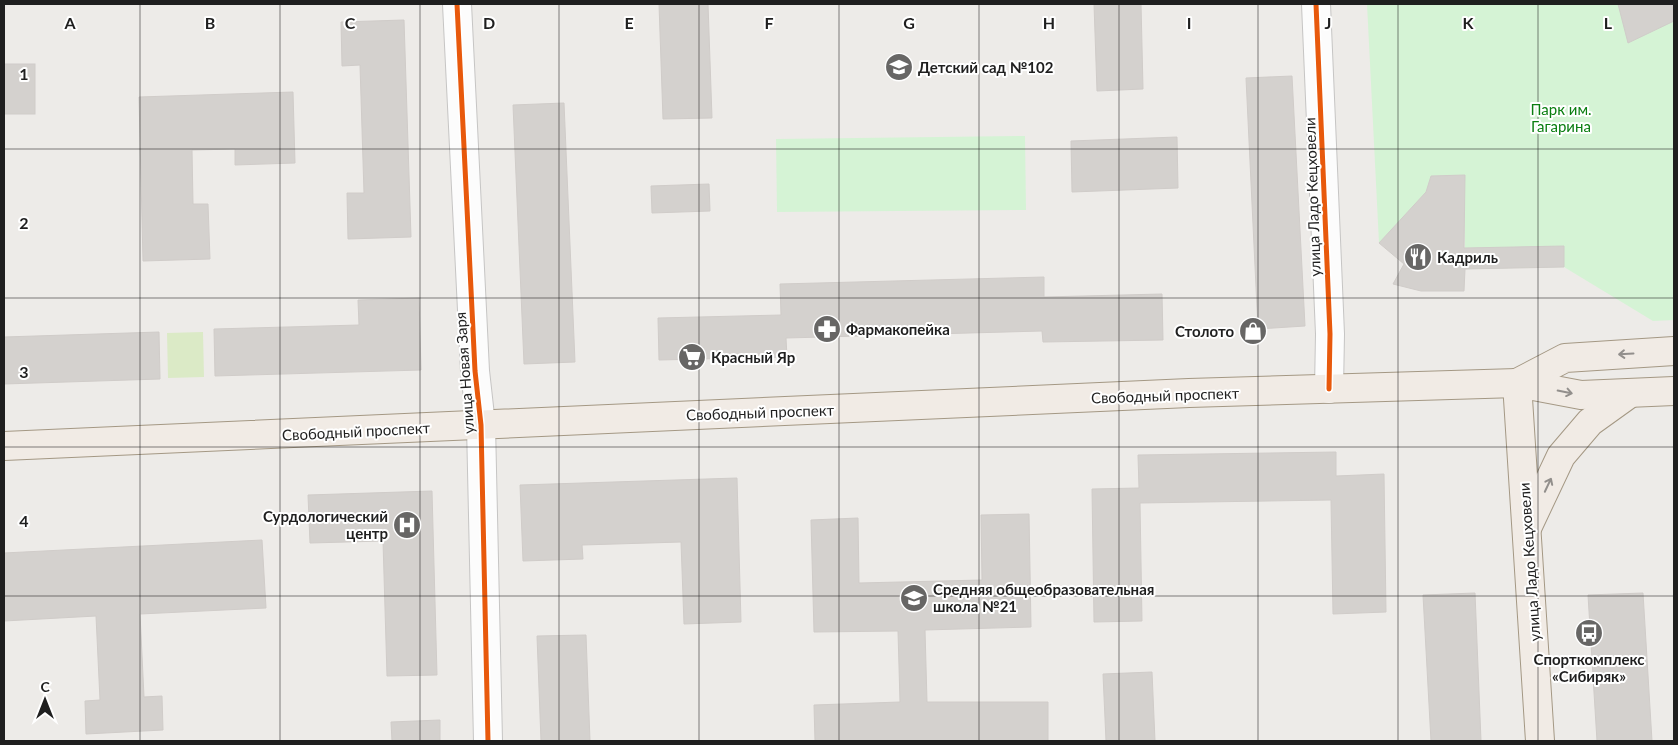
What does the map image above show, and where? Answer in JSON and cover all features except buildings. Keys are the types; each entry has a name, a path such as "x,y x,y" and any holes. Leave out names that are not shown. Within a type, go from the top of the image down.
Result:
{"main road":[{"name":"Свободный проспект","path":"1517,383 1565,358 1674,351"},
{"name":"Свободный проспект","path":"4,446 1188,393 1517,383 1581,395 1674,391"},
{"name":"улица Ладо Кецховели","path":"1517,383 1540,741"},
{"path":"1527,529 1561,456 1590,422 1629,394"}],"street":[{"name":"улица Новая Заря","path":"457,4 474,361 481,425 488,741"},
{"name":"улица Ладо Кецховели","path":"1316,4 1330,334 1329,389"}],"green space":[{"name":"Парк им. Гагарина","path":"1367,4 1674,4 1674,320 1653,321 1564,267 1465,269 1464,175 1431,176 1426,192 1379,243"},
{"path":"1025,136 1026,210 777,212 776,139"},
{"path":"203,332 204,377 168,378 167,333"}],"cycle path":[{"path":"457,4 475,371 481,425 488,741"},
{"path":"1316,4 1330,334 1329,389"}],"place":[{"name":"Детский сад №102","path":"899,67"},
{"name":"Кадриль","path":"1418,257"},
{"name":"Фармакопейка","path":"827,329"},
{"name":"Столото","path":"1253,331"},
{"name":"Красный Яр","path":"692,357"},
{"name":"Сурдологический центр","path":"407,525"},
{"name":"Средняя общеобразовательная школа №21","path":"914,598"},
{"name":"Спорткомплекс «Сибиряк»","path":"1589,633"}]}
